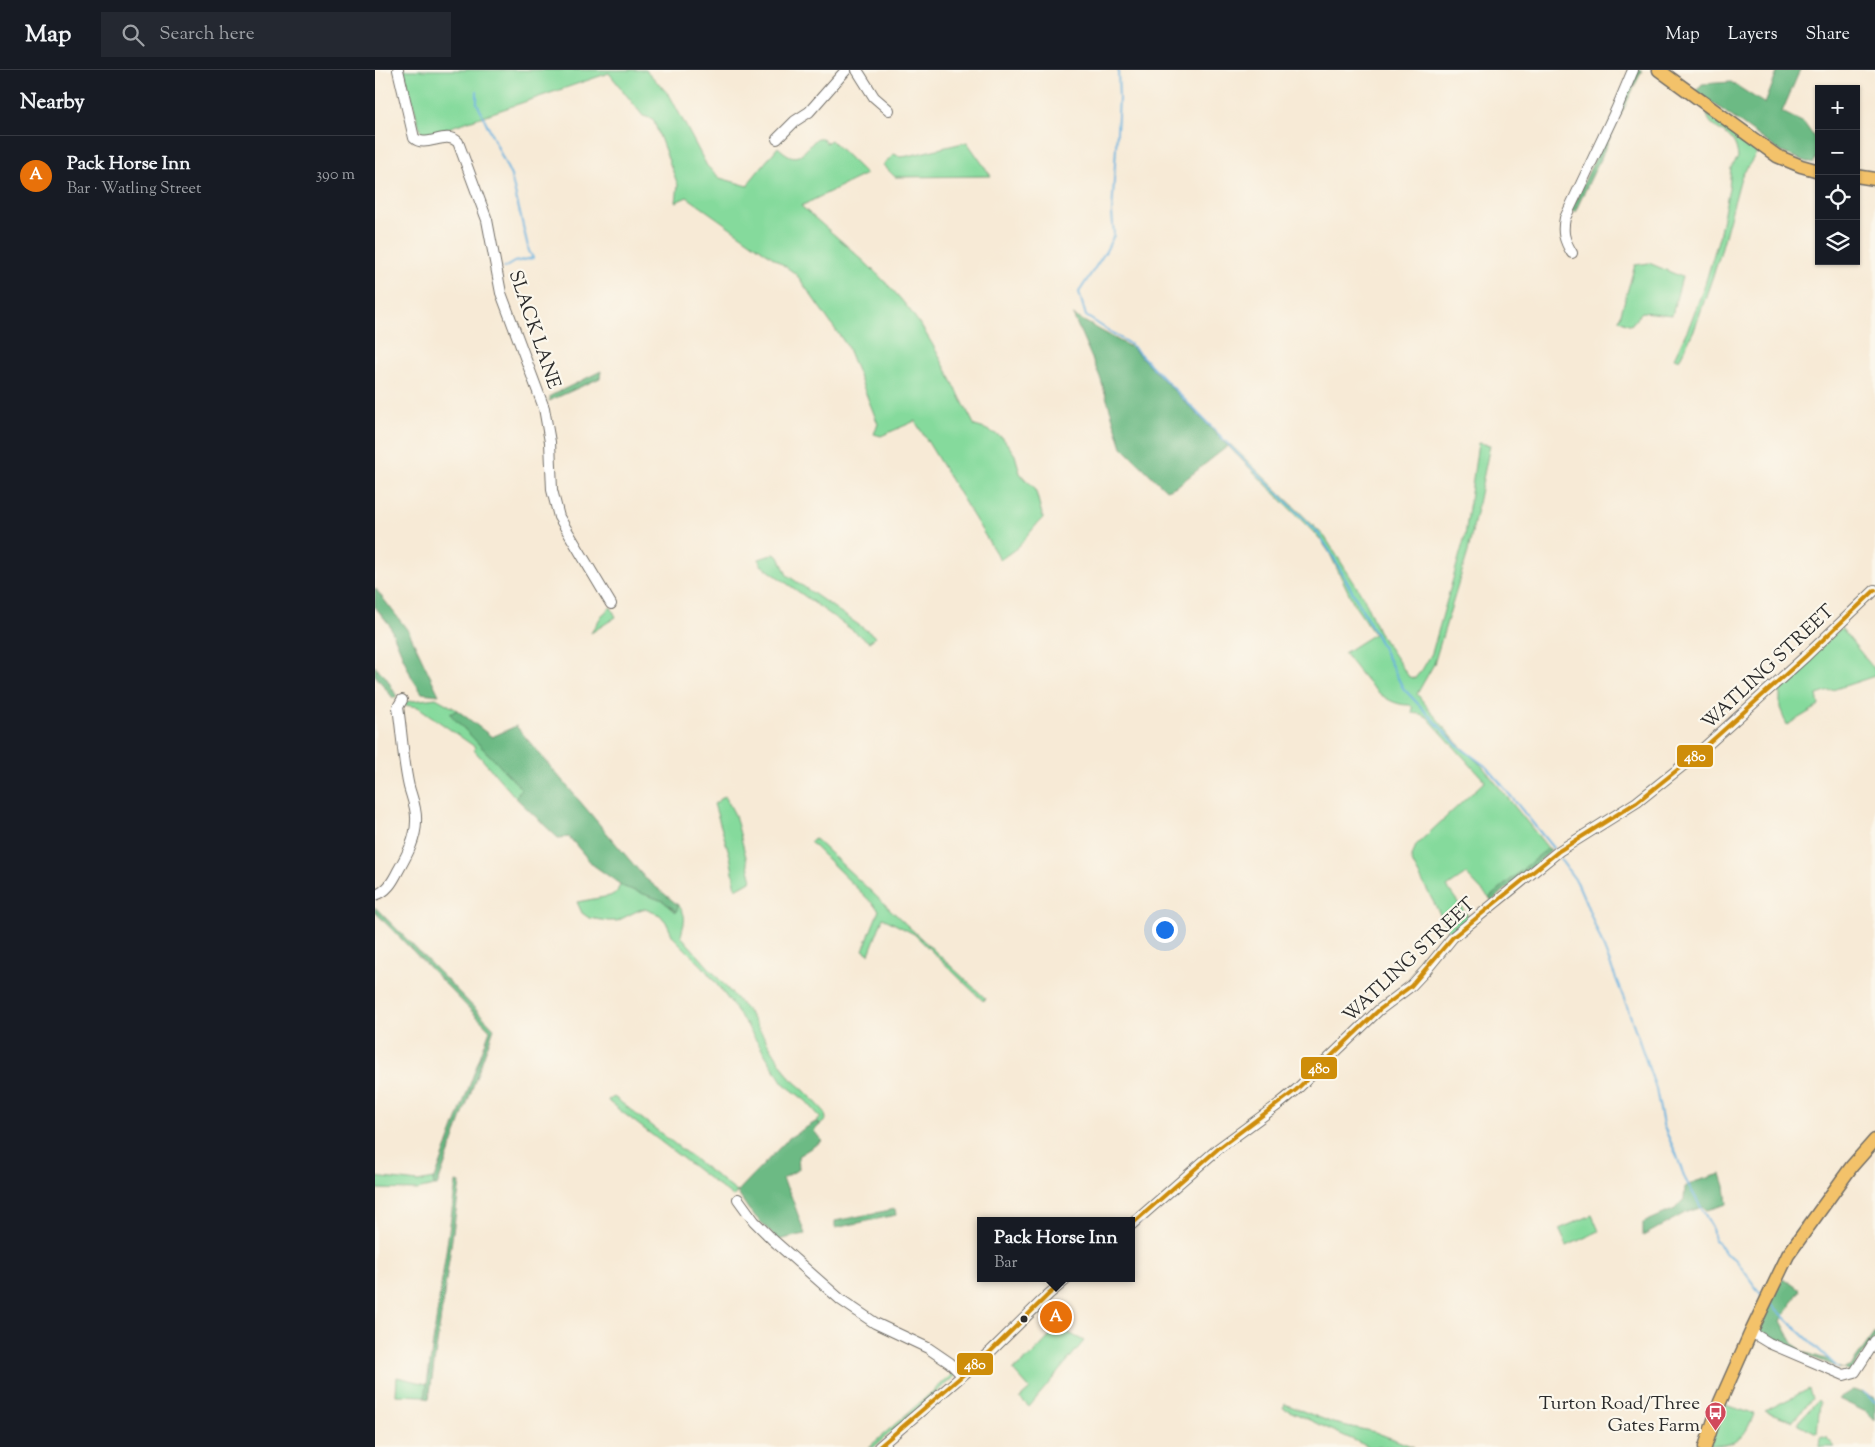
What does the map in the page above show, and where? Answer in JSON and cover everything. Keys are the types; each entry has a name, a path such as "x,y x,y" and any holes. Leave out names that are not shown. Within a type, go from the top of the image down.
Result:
{"main road":[{"path":"1659,70 1777,156 1815,170"},
{"path":"1860,176 1875,178"},
{"path":"1705,1447 1720,1402 1788,1255 1852,1166 1875,1140"}],"street":[{"name":"SLACK LANE","path":"398,70 414,138 422,142 448,137 458,142 487,220 501,293 544,408 551,442 553,490 559,516 611,604"},
{"path":"777,139 809,112 846,70"},
{"path":"857,70 874,97 889,110"},
{"path":"1572,253 1564,242 1565,218 1633,70"},
{"name":"WATLING STREET","path":"1135,1222 1219,1148 1295,1090 1379,1010 1411,986 1458,933 1559,851 1637,802 1696,755 1806,656 1875,590"},
{"path":"375,895 386,889 393,880 413,840 417,822 409,787 398,706 402,700"},
{"path":"738,1199 754,1221 773,1240 841,1300 875,1323 928,1348 962,1375"},
{"path":"879,1447 991,1351 1063,1282"},
{"path":"1751,1332 1769,1343 1844,1375 1855,1372 1875,1341"}],"green space":[{"path":"404,70 646,70 670,96 707,166 720,178 748,186 778,147 790,156 795,157 803,153 817,138 822,138 826,143 831,140 866,174 801,206 876,273 911,311 941,359 975,426 1002,437 1015,455 1020,473 1035,488 1043,518 1018,547 1000,560 915,421 881,436 874,434 878,424 847,346 796,274 687,197 676,202 678,185 653,119 643,116 609,73 422,137"},
{"path":"1635,70 1642,70 1575,212 1571,211"},
{"path":"1778,70 1800,70 1782,112 1804,123 1815,138 1815,160 1813,164 1781,152 1696,91 1702,84 1731,82 1765,104"},
{"path":"1707,114 1758,151 1741,177 1719,258 1695,328 1679,360 1674,358 1690,324 1705,284 1719,237 1729,188 1731,167 1738,158 1733,141 1709,121"},
{"path":"967,142 991,176 895,177 883,165 894,154 901,157 908,156"},
{"path":"1649,263 1682,277 1672,315 1642,312 1631,325 1619,320 1635,265"},
{"path":"1073,315 1132,348 1228,446 1177,486 1166,490 1122,447 1100,377"},
{"path":"601,371 600,378 549,401 550,396"},
{"path":"1478,443 1490,445 1468,552 1434,664 1417,694 1456,742 1482,766 1548,848 1489,898 1466,874 1447,887 1470,919 1450,933 1411,860 1416,845 1485,781 1427,717 1412,713 1413,708 1410,705 1399,704 1380,694 1364,679 1344,653 1374,634 1355,606 1329,552 1320,539 1228,446 1230,444 1325,537 1364,598 1378,631 1409,677 1415,678 1432,653 1465,536"},
{"path":"774,554 779,557 787,575 876,637 869,642 761,565 759,559"},
{"path":"375,588 409,632 439,695 422,693 412,678 389,624 375,607"},
{"path":"611,607 616,617 591,633 602,615"},
{"path":"1841,628 1875,670 1875,676 1817,695 1819,706 1787,725 1780,708 1780,686"},
{"path":"375,666 386,677 397,697 393,698 375,675"},
{"path":"436,698 457,710 451,715 521,788 516,798 474,750 475,747 418,707 404,705 404,702"},
{"path":"457,710 492,737 516,726 645,878 678,905 677,912 663,901 624,887 593,865 569,837 558,838 516,798 521,788 450,714"},
{"path":"725,796 735,815 752,880 736,889 730,856 714,804"},
{"path":"815,839 985,998 983,1001 914,934 883,918 869,954 863,950 879,910 810,842"},
{"path":"1548,848 1551,851 1492,901 1489,898"},
{"path":"620,884 663,901 676,912 678,905 684,916 681,936 749,1013 790,1078 825,1112 826,1120 820,1125 817,1121 821,1118 806,1101 783,1083 746,1024 722,991 703,967 673,937 666,922 660,915 645,909 617,921 608,921 589,918 582,913 577,902 610,896 617,892"},
{"path":"375,907 494,1028 437,1186 434,1186 433,1179 436,1176 490,1030 375,912"},
{"path":"614,1097 737,1192 733,1197 609,1102 608,1100"},
{"path":"817,1121 820,1125 814,1131 822,1141 798,1156 799,1169 782,1179 790,1193 805,1234 778,1240 749,1210 737,1192 789,1138"},
{"path":"1721,1174 1725,1186 1727,1204 1707,1210 1703,1207 1685,1213 1643,1236 1643,1223 1675,1209 1684,1199 1685,1187 1697,1181"},
{"path":"375,1177 418,1182 433,1179 434,1186 417,1190 375,1189"},
{"path":"456,1182 460,1183 429,1399 425,1398"},
{"path":"895,1209 896,1215 835,1228 835,1221"},
{"path":"1592,1215 1599,1231 1567,1246 1559,1229"},
{"path":"1783,1278 1800,1290 1781,1321 1793,1343 1803,1352 1829,1360 1838,1367 1776,1343 1758,1328"},
{"path":"1065,1331 1084,1341 1029,1407 1020,1398 1030,1389 1013,1370 1032,1355 1052,1334"},
{"path":"1875,1332 1875,1338 1850,1372 1841,1368 1844,1369 1851,1366"},
{"path":"956,1371 958,1373 874,1447 869,1447"},
{"path":"397,1377 427,1384 426,1396 396,1395"},
{"path":"1809,1389 1812,1399 1793,1421 1765,1411"},
{"path":"1854,1390 1875,1398 1875,1421 1866,1412 1839,1399"},
{"path":"1818,1400 1820,1403 1817,1433 1798,1424 1798,1422"},
{"path":"1285,1404 1333,1423 1375,1432 1414,1447 1369,1447 1283,1408"},
{"path":"1725,1405 1754,1414 1747,1429 1739,1439 1727,1444 1710,1445"},
{"path":"1820,1438 1827,1438 1835,1447 1819,1447"}],"waterway":[{"path":"1118,70 1119,99 1112,213 1114,235 1106,251 1079,292 1086,316 1131,345 1318,533 1375,633 1403,688 1457,745 1488,768 1553,848"},
{"path":"477,91 477,103 511,176 529,251 533,258 514,262 504,268"},
{"path":"1560,859 1577,882 1628,1009 1656,1089 1663,1125 1684,1177 1712,1227 1714,1240 1718,1242 1726,1254 1736,1260 1762,1296"},
{"path":"1771,1304 1838,1368"},
{"path":"1863,1392 1875,1402"}],"transit line":[{"name":"480","path":"1135,1222 1219,1148 1296,1090 1379,1010 1411,986 1453,937 1559,851 1637,802 1696,755 1806,656 1875,590"},
{"name":"480","path":"879,1447 991,1351 1063,1282"}],"place":[{"name":"Pack Horse Inn","path":"1056,1317"},
{"name":"Turton Road/Three Gates Farm","path":"1716,1432"}]}
